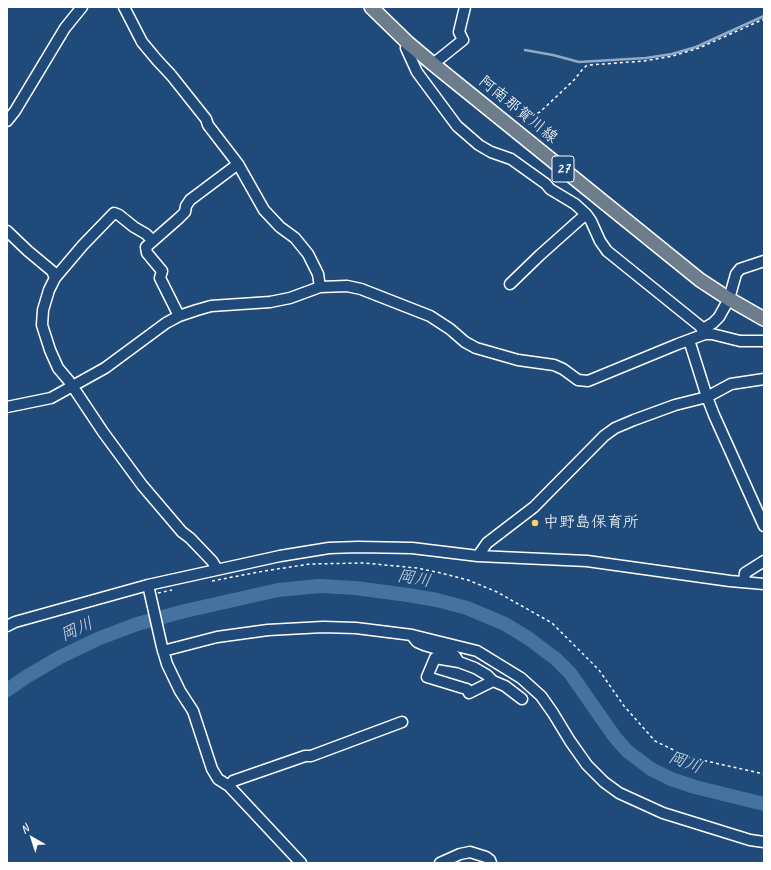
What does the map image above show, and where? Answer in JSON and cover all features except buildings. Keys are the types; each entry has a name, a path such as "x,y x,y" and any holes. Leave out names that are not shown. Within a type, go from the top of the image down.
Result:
{"main road":[{"name":"阿南那賀川線","path":"371,7 408,43 433,64 700,280 764,319"}],"street":[{"path":"7,122 65,28 82,7"},
{"path":"124,7 142,42 172,75 206,119 208,125 238,164 264,210 280,227 295,238 308,254 318,274 320,287"},
{"path":"433,64 463,40 459,32 465,7"},
{"path":"408,43 406,48 417,72 458,126 470,138 492,152 511,159 546,184 550,189 575,204 591,221 607,252 704,332 740,341 764,341"},
{"path":"179,316 160,278 162,271 146,254 146,247 152,240 179,218 190,200 238,164"},
{"path":"152,240 146,234 114,213 83,245 55,278 48,290 43,310 42,325 50,350 58,368 73,386 103,432 142,485 182,532 190,538 212,561 216,569"},
{"path":"510,284 586,214"},
{"path":"7,231 52,271 55,278"},
{"path":"7,407 51,398 105,368 166,323 179,316 211,306 270,302 290,298 320,287 347,286 361,289 430,316 450,329 465,342 476,348 518,360 554,365 563,369 578,380 588,381 689,340 704,332 719,317 729,299 736,274 740,269 764,261"},
{"path":"689,340 707,397 724,440 764,526"},
{"path":"478,556 487,543 534,507 604,436 615,428 675,405 707,397 731,384 764,379"},
{"path":"7,626 15,622 150,593 216,569 329,548 412,548 478,556 587,561 730,581 764,584"},
{"path":"744,582 745,573 764,561"},
{"path":"150,593 168,664 180,691 193,711 212,769 218,779 229,786 301,863"},
{"path":"163,649 217,637 268,630 323,627 356,628 412,635 477,651 522,678 541,696 587,765 604,782 618,793 663,813 750,840 764,842"},
{"path":"412,635 417,642 452,653 459,662"},
{"path":"493,681 469,693 463,688 427,676 435,658 459,662 475,668 487,675 493,681 505,686 522,699"},
{"path":"229,786 233,781 304,756 311,756 402,722"},
{"path":"440,863 460,854 470,852 486,857 491,863"}],"path":[{"path":"516,130 528,118 540,112 574,80 586,66 644,61 673,56 699,48 764,19"},
{"path":"206,582 310,564 364,563 416,568 468,580 497,592 552,623 599,670 624,706 655,741 688,757 764,774"},
{"path":"150,593 175,589"}],"waterway":[{"path":"525,50 579,62 646,58 672,54 696,47 764,16"},
{"path":"96,367 106,361"},
{"name":"岡川","path":"7,690 60,657 100,638 137,624 185,611 278,590 320,586 355,588 408,595 437,600 467,608 505,624 528,638 556,659 570,673 614,736 627,751 651,769 671,779 695,787 764,804"}],"place":[{"name":"中野島保育所","path":"535,523"}]}
